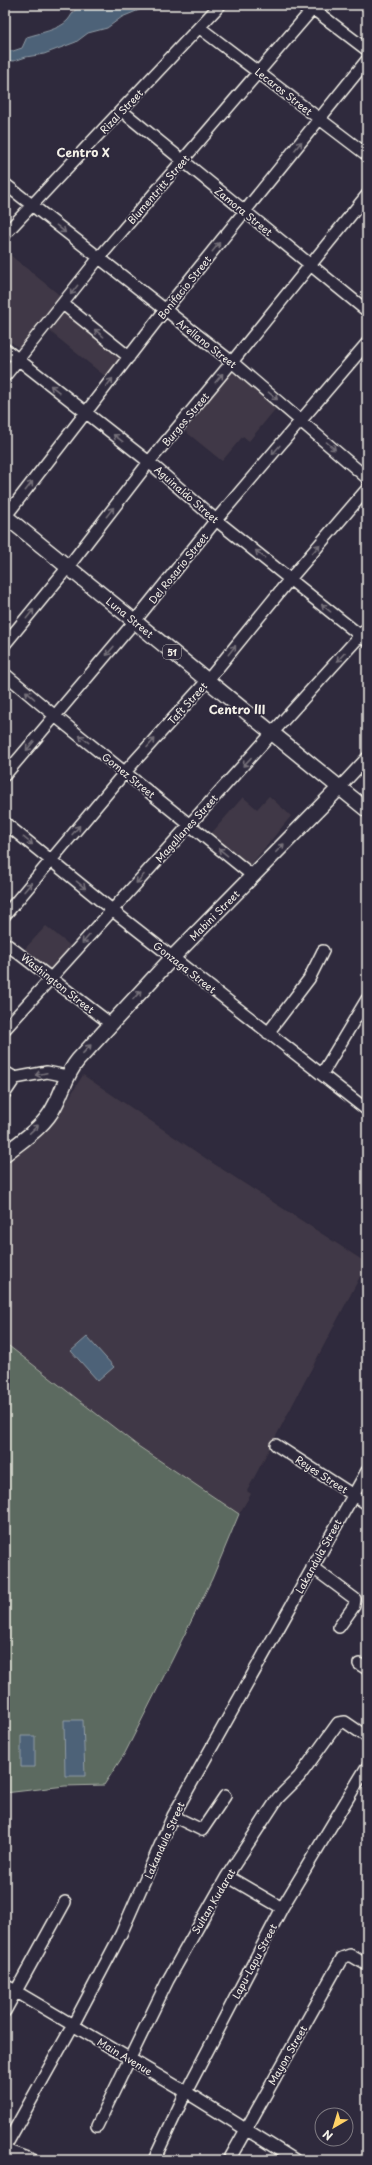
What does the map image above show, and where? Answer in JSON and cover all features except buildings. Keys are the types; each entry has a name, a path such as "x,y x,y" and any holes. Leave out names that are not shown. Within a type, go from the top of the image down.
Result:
{"main road":[{"name":"Luna Street","path":"5,516 367,810"},
{"name":"Mabini Street","path":"5,1154 48,1116 54,1108 67,1076 78,1060 173,957 339,788"}],"street":[{"name":"Rizal Street","path":"5,234 31,204 200,28 220,5"},
{"path":"312,6 367,50"},
{"name":"Blumentritt Street","path":"5,376 98,259 259,72 312,6"},
{"name":"Lecaros Street","path":"200,28 367,155"},
{"name":"Bonifacio Street","path":"5,516 165,310 367,60"},
{"name":"Zamora Street","path":"122,110 182,161 367,311"},
{"name":"Arellano Street","path":"5,184 98,259 232,362 302,420 367,478"},
{"name":"Burgos Street","path":"5,644 68,567 149,462 367,195"},
{"path":"63,304 129,358"},
{"name":"Del Rosario Street","path":"5,775 135,621 216,520 367,343"},
{"name":"Aguinaldo Street","path":"5,349 149,462 216,520 290,579 365,635"},
{"name":"Taft Street","path":"5,915 125,772 208,680 290,579 367,489"},
{"name":"Magallanes Street","path":"5,1028 189,824 365,635"},
{"name":"Gomez Street","path":"5,674 253,876"},
{"name":"Mabini Street","path":"339,788 367,758"},
{"name":"Gonzaga Street","path":"5,822 112,910 367,1110"},
{"name":"Washington Street","path":"5,943 111,1024"},
{"path":"268,1033 309,979 323,951"},
{"path":"322,1074 367,999"},
{"path":"5,1072 15,1078 47,1072 67,1076"},
{"path":"5,1093 15,1078"},
{"name":"Reyes Street","path":"276,1445 367,1504"},
{"name":"Lakandula Street","path":"5,2149 121,1934 173,1816 352,1494 367,1470"},
{"path":"312,1567 355,1599 354,1606 340,1627"},
{"name":"Sultan Kudarat","path":"97,2126 131,2060 171,1974 228,1876 278,1798 299,1777 338,1723 345,1722 367,1737"},
{"name":"Lapu-Lapu Street","path":"154,2160 186,2092 282,1908 366,1768"},
{"path":"173,1816 202,1830 225,1796"},
{"path":"228,1876 282,1908"},
{"path":"5,2011 64,1902"},
{"name":"Mayon Street","path":"229,2160 244,2130 342,1958 350,1955 367,1965"},
{"name":"Main Avenue","path":"5,1985 186,2092 244,2130 295,2160"},
{"path":"5,2149 33,2160"}],"shaded area":[{"path":"5,251 63,298 20,349 5,337"},
{"path":"65,308 124,355 106,377 47,329"},
{"path":"232,371 277,407 249,441 243,436 222,461 185,431"},
{"path":"269,796 291,816 249,867 210,835 243,797 257,809"},
{"path":"46,926 73,948 51,974 21,953"},
{"path":"83,1075 208,1160 362,1260 364,1269 247,1491 251,1494 239,1514 138,1446 5,1343 5,1163 51,1127"}],"green space":[{"path":"5,1343 138,1446 239,1514 212,1579 172,1660 125,1753 104,1785 65,1786 5,1793"}],"water":[{"path":"83,5 151,5 122,17 107,28 88,33 76,42 44,54 14,61 5,60 5,50 13,51 22,48 27,37 49,31 59,26 68,20 75,10"},
{"path":"87,1337 114,1367 98,1381 71,1351"},
{"path":"64,1720 83,1720 85,1776 65,1776"},
{"path":"21,1736 35,1736 35,1767 21,1767"}],"district":[{"name":"Centro X","path":"83,152"},
{"name":"Centro III","path":"237,709"}]}
